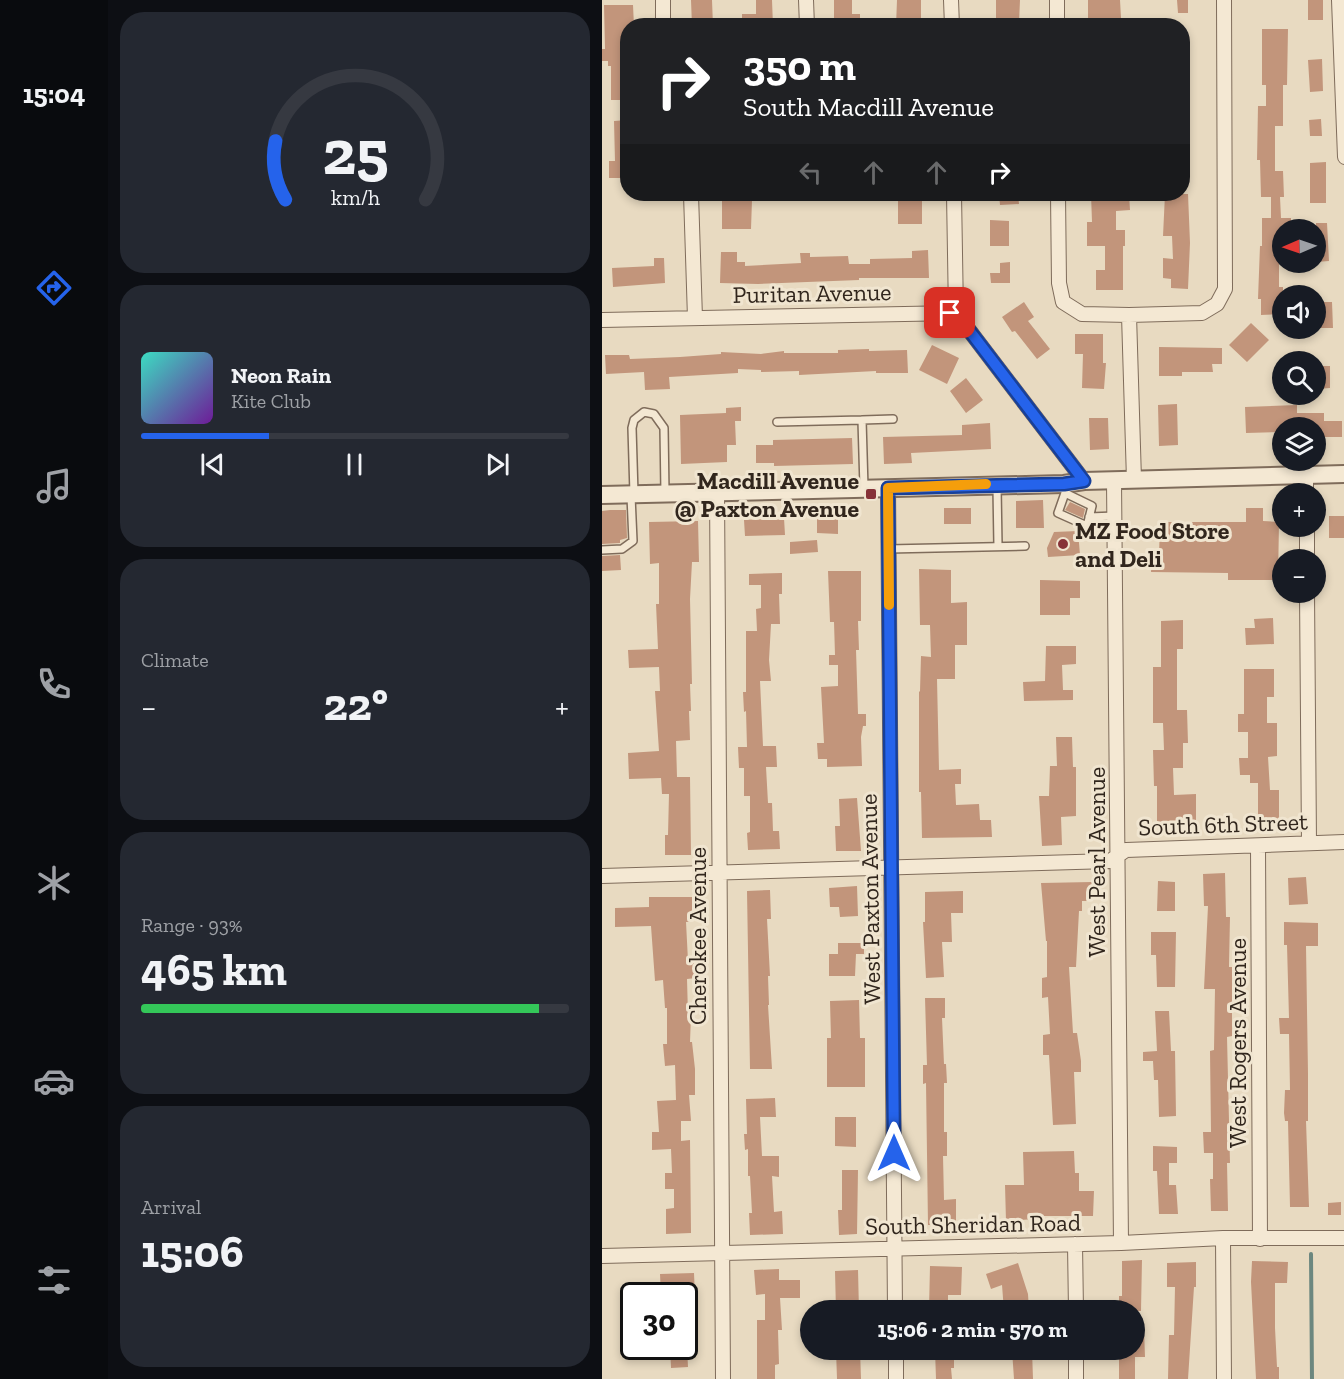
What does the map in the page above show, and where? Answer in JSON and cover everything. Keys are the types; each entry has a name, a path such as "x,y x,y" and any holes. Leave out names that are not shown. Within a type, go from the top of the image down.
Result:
{"street":[{"path":"663,0 663,18"},
{"path":"806,0 807,18"},
{"path":"952,0 952,18"},
{"path":"1056,0 1057,18"},
{"path":"1058,201 1059,283 1063,302 1082,314 1129,315 1202,313 1217,304 1225,289 1224,0"},
{"path":"1339,0 1344,157"},
{"path":"691,201 695,318"},
{"path":"954,201 956,313 1084,481"},
{"name":"Puritan Avenue","path":"602,320 956,313"},
{"path":"1129,315 1134,480"},
{"path":"602,495 997,484 1064,488 1084,481 1344,474"},
{"path":"1306,475 1306,483"},
{"name":"West Pearl Avenue","path":"1115,481 1121,1243"},
{"name":"West Paxton Avenue","path":"888,488 895,1300"},
{"name":"Cherokee Avenue","path":"717,492 724,1379"},
{"path":"1307,603 1309,843"},
{"name":"South 6th Street","path":"602,876 1110,861 1126,850 1344,842"},
{"name":"West Rogers Avenue","path":"1258,846 1260,1239"},
{"path":"1223,1238 1224,1379"},
{"name":"South Sheridan Road","path":"602,1256 1121,1243 1223,1238 1344,1238"},
{"path":"1076,1244 1076,1300"},
{"path":"896,1360 896,1379"},
{"path":"1076,1360 1076,1379"}],"lane":[{"path":"602,550 622,549 632,541 632,428 634,420 644,412 654,414 664,428 665,493"},
{"path":"777,422 893,419"},
{"path":"862,420 864,488"},
{"path":"997,484 998,546"},
{"path":"1064,488 1092,506 1087,526 1058,513 1064,488"},
{"path":"1090,517 1115,516"},
{"path":"888,549 1025,546"}],"building":[{"path":"691,0 712,0 713,18 692,18"},
{"path":"756,0 772,0 773,18 742,18 742,14 756,14"},
{"path":"834,0 852,0 852,14 860,14 860,18 834,18"},
{"path":"897,0 921,0 921,18 896,18"},
{"path":"996,0 1020,0 1019,18 996,18"},
{"path":"1088,0 1120,0 1121,18 1088,18"},
{"path":"1177,0 1188,0 1188,13 1178,13"},
{"path":"1308,0 1323,0 1323,20 1308,20"},
{"path":"604,5 633,5 634,18 620,18 620,100 611,100 611,66 608,66 608,61 602,61 602,49 605,49"},
{"path":"1262,29 1288,29 1287,85 1283,85 1283,126 1275,126 1275,171 1283,171 1284,197 1280,197 1281,218 1291,219 1272,219 1272,273 1279,273 1279,285 1272,285 1272,314 1261,315 1261,299 1258,299 1262,218 1271,218 1271,197 1261,197 1260,160 1257,160 1258,106 1266,106 1266,85 1262,85"},
{"path":"1322,59 1323,91 1310,92 1308,60"},
{"path":"1321,119 1322,136 1310,136 1309,120"},
{"path":"614,121 620,121 620,178 609,178 609,161 615,161"},
{"path":"1326,162 1326,203 1310,203 1310,163"},
{"path":"722,201 752,201 751,229 722,229"},
{"path":"898,201 922,201 922,224 898,224"},
{"path":"1000,201 1019,201 1019,204 1000,205"},
{"path":"1091,201 1129,201 1130,210 1116,211 1116,230 1125,230 1123,290 1096,290 1096,270 1105,270 1105,246 1087,246 1087,222 1092,222"},
{"path":"1165,201 1188,201 1190,243 1188,289 1171,288 1171,279 1163,278 1163,258 1173,259 1172,236 1163,236"},
{"path":"990,220 1009,221 1009,246 990,246"},
{"path":"1326,223 1327,223 1329,261 1326,261"},
{"path":"928,250 929,278 859,278 859,280 758,284 720,283 721,252 737,252 737,262 745,262 745,266 801,263 800,253 810,253 810,257 848,256 849,264 870,264 870,259 912,258 912,251"},
{"path":"654,258 664,258 665,283 613,287 612,268 654,266"},
{"path":"1010,262 1010,283 991,283 990,273 1000,273 1000,263"},
{"path":"1024,302 1034,317 1028,321 1050,349 1037,359 1015,331 1012,332 1002,317"},
{"path":"1326,302 1332,302 1333,328 1326,328"},
{"path":"1251,323 1269,340 1247,362 1229,345"},
{"path":"1075,334 1103,334 1103,363 1106,363 1104,389 1082,388 1083,354 1075,354"},
{"path":"932,345 959,358 947,384 919,370"},
{"path":"1159,347 1222,348 1222,364 1212,364 1213,372 1182,372 1182,376 1159,376"},
{"path":"869,349 869,351 907,350 908,373 876,373 876,371 799,375 799,371 761,372 761,370 738,369 738,373 669,377 670,389 645,390 644,372 606,374 605,355 629,355 630,359 721,354 721,352 838,353 838,350"},
{"path":"1326,366 1330,366 1330,388 1326,388"},
{"path":"966,378 983,400 966,413 950,391"},
{"path":"1177,404 1178,445 1159,446 1158,405"},
{"path":"1297,405 1297,413 1324,413 1324,417 1272,417 1272,432 1246,433 1245,407"},
{"path":"741,407 741,421 735,421 736,445 727,445 727,462 681,464 680,415 726,413 726,408"},
{"path":"1089,418 1108,418 1109,449 1090,450"},
{"path":"1326,421 1342,421 1342,437 1326,437"},
{"path":"990,423 991,449 911,453 912,463 884,464 883,437 962,435 962,425"},
{"path":"852,438 853,464 774,466 774,463 756,463 756,445 773,445 773,440"},
{"path":"1043,500 1044,528 1016,528 1016,501"},
{"path":"1070,502 1085,509 1083,518 1065,510"},
{"path":"944,508 971,508 971,524 944,524"},
{"path":"1246,508 1263,508 1263,521 1272,522 1272,537 1279,537 1279,549 1272,549 1272,580 1228,580 1228,573 1151,572 1152,556 1159,556 1160,522 1246,522"},
{"path":"817,509 838,509 838,534 817,533"},
{"path":"626,510 627,538 620,540 620,543 602,544 602,511"},
{"path":"1329,516 1345,516 1345,538 1329,538"},
{"path":"784,518 785,535 745,536 744,520"},
{"path":"698,521 699,562 692,562 690,599 692,684 690,684 691,711 689,711 690,740 676,741 677,777 690,777 691,855 665,855 669,794 662,794 661,778 629,779 628,753 659,751 655,691 660,691 659,667 629,668 628,650 658,649 656,604 659,604 659,563 650,564 649,522"},
{"name":"MZ Food Store and Deli","path":"1078,531 1080,555 1048,557 1047,548 1054,532"},
{"path":"817,540 818,552 790,554 790,542"},
{"path":"620,555 621,570 602,571 602,556"},
{"path":"919,569 951,570 951,603 967,602 967,645 955,645 955,679 937,679 939,770 961,769 961,784 955,784 956,805 979,804 980,820 991,820 992,837 922,838 921,792 919,792 919,692 921,656 931,657 930,625 920,625"},
{"path":"828,571 861,571 861,621 858,621 859,650 856,650 858,714 866,714 866,726 863,726 861,737 862,766 827,767 827,759 818,759 817,743 824,743 821,687 838,686 838,665 829,665 829,655 835,655 834,622 830,622"},
{"path":"782,573 782,594 779,594 780,624 771,624 769,660 771,681 760,681 763,746 776,746 777,767 766,767 768,803 772,803 773,831 779,831 780,849 748,850 750,796 744,796 744,768 739,768 738,747 747,747 743,692 746,692 746,631 757,631 756,609 761,608 761,585 749,585 749,574"},
{"path":"1040,580 1080,581 1080,598 1070,598 1070,615 1040,615"},
{"path":"1273,618 1274,644 1246,645 1245,628 1255,628 1254,619"},
{"path":"1183,620 1183,649 1177,649 1177,710 1187,710 1188,743 1183,743 1183,768 1173,768 1174,795 1196,794 1196,821 1157,822 1157,786 1154,786 1153,750 1164,750 1163,723 1153,723 1153,667 1161,667 1161,621"},
{"path":"1046,646 1076,646 1076,664 1062,665 1063,690 1073,690 1073,700 1024,701 1023,682 1045,681"},
{"path":"1244,669 1274,669 1274,697 1267,697 1267,723 1277,723 1277,756 1268,757 1270,790 1279,790 1279,824 1258,824 1258,783 1250,783 1250,775 1240,775 1239,758 1248,758 1248,732 1238,732 1238,714 1244,714"},
{"path":"1056,737 1072,737 1073,767 1076,767 1076,816 1061,817 1062,845 1042,846 1039,796 1049,796 1050,766 1057,766"},
{"path":"857,798 861,851 836,851 835,826 840,826 839,799"},
{"path":"1225,873 1226,917 1230,917 1229,967 1232,967 1232,1036 1227,1037 1230,1163 1227,1163 1228,1211 1211,1211 1210,1179 1213,1179 1213,1153 1204,1153 1203,1132 1211,1132 1210,1051 1214,1050 1215,989 1204,989 1208,906 1204,906 1203,874"},
{"path":"1306,877 1308,904 1289,905 1288,878"},
{"path":"1158,881 1175,882 1175,911 1157,911"},
{"path":"1092,882 1092,901 1082,901 1082,911 1079,911 1076,967 1069,967 1073,1033 1077,1033 1081,1061 1081,1072 1074,1072 1076,1124 1053,1125 1049,1055 1043,1055 1043,1035 1050,1034 1048,997 1042,998 1042,978 1047,977 1047,941 1041,883"},
{"path":"857,886 858,916 840,917 839,907 830,907 829,888"},
{"path":"770,890 771,919 767,919 770,976 768,976 768,1005 772,1069 750,1069 747,891"},
{"path":"963,891 963,913 951,913 952,942 942,942 944,977 926,978 923,922 925,922 925,892"},
{"path":"649,897 692,897 692,922 686,922 688,961 695,960 696,978 687,979 695,1095 689,1095 691,1121 681,1121 681,1141 690,1140 691,1233 666,1234 666,1209 674,1208 674,1189 665,1189 665,1173 672,1173 671,1149 652,1150 652,1132 659,1132 657,1101 676,1100 675,1065 665,1066 663,1044 667,1044 667,1008 665,1008 663,980 655,981 651,926 615,927 615,908 649,907"},
{"path":"1284,922 1318,923 1318,946 1306,946 1308,1121 1306,1121 1309,1207 1290,1207 1288,1121 1285,1121 1284,1113 1285,1090 1290,1090 1289,1034 1280,1034 1279,1018 1289,1018"},
{"path":"1151,932 1176,932 1175,987 1157,987 1156,955 1151,955"},
{"path":"838,943 864,943 864,954 856,954 855,976 829,976 829,954 838,954"},
{"path":"925,998 945,998 945,1018 942,1018 947,1083 944,1083 944,1132 947,1132 947,1156 943,1156 944,1200 956,1199 956,1225 928,1225 926,1083 923,1084 923,1065 927,1065"},
{"path":"859,1000 860,1038 865,1038 865,1087 827,1087 827,1038 831,1038 830,1001"},
{"path":"1155,1011 1169,1011 1171,1051 1175,1051 1176,1116 1159,1117 1158,1080 1154,1080 1153,1061 1143,1061 1143,1052 1157,1051"},
{"path":"775,1098 776,1117 760,1117 762,1156 779,1156 779,1177 772,1176 774,1212 782,1211 783,1234 750,1235 749,1213 752,1213 750,1176 748,1176 748,1149 745,1150 744,1134 747,1134 746,1099"},
{"path":"835,1117 856,1117 856,1147 835,1146"},
{"path":"1153,1146 1177,1147 1177,1163 1169,1163 1169,1185 1176,1185 1178,1214 1159,1214 1157,1171 1153,1171"},
{"path":"1074,1151 1075,1173 1079,1173 1079,1191 1094,1191 1093,1216 1036,1216 1036,1219 1006,1221 1005,1185 1024,1185 1023,1152"},
{"path":"842,1170 858,1170 857,1234 839,1235 838,1210 842,1210"},
{"path":"1341,1202 1341,1215 1328,1215 1328,1203"},
{"path":"1142,1260 1141,1300 1119,1300 1119,1296 1122,1296 1122,1261"},
{"path":"1252,1261 1288,1262 1287,1283 1275,1283 1275,1328 1279,1379 1256,1379"},
{"path":"1196,1262 1188,1379 1168,1379 1169,1335 1174,1335 1175,1287 1167,1287 1167,1263"},
{"path":"1018,1263 1028,1300 1003,1300 1002,1285 991,1289 986,1274"},
{"path":"930,1266 962,1267 961,1295 948,1295 948,1300 929,1300"},
{"path":"779,1269 779,1280 800,1280 800,1298 780,1298 782,1330 778,1330 779,1364 775,1365 775,1379 757,1379 757,1320 765,1320 765,1294 756,1295 754,1270"},
{"path":"858,1270 859,1300 836,1300 835,1271"},
{"path":"694,1273 694,1282 660,1282 660,1274"},
{"path":"671,1360 688,1360 688,1367 671,1368"},
{"path":"836,1360 860,1360 861,1379 837,1379"},
{"path":"935,1360 954,1360 954,1368 951,1368 952,1379 936,1379"},
{"path":"1013,1360 1032,1360 1033,1379 1014,1379"},
{"path":"1119,1360 1135,1360 1135,1379 1119,1379"}],"waterway":[{"path":"1311,1254 1312,1379"}],"slow traffic":[{"path":"889,605 888,488 986,484"}],"place":[{"name":"Macdill Avenue @ Paxton Avenue","path":"871,494"},
{"name":"MZ Food Store and Deli","path":"1063,544"}],"route":[{"path":"894,1153 888,488 1064,484 1084,481 956,313 950,313"}]}
